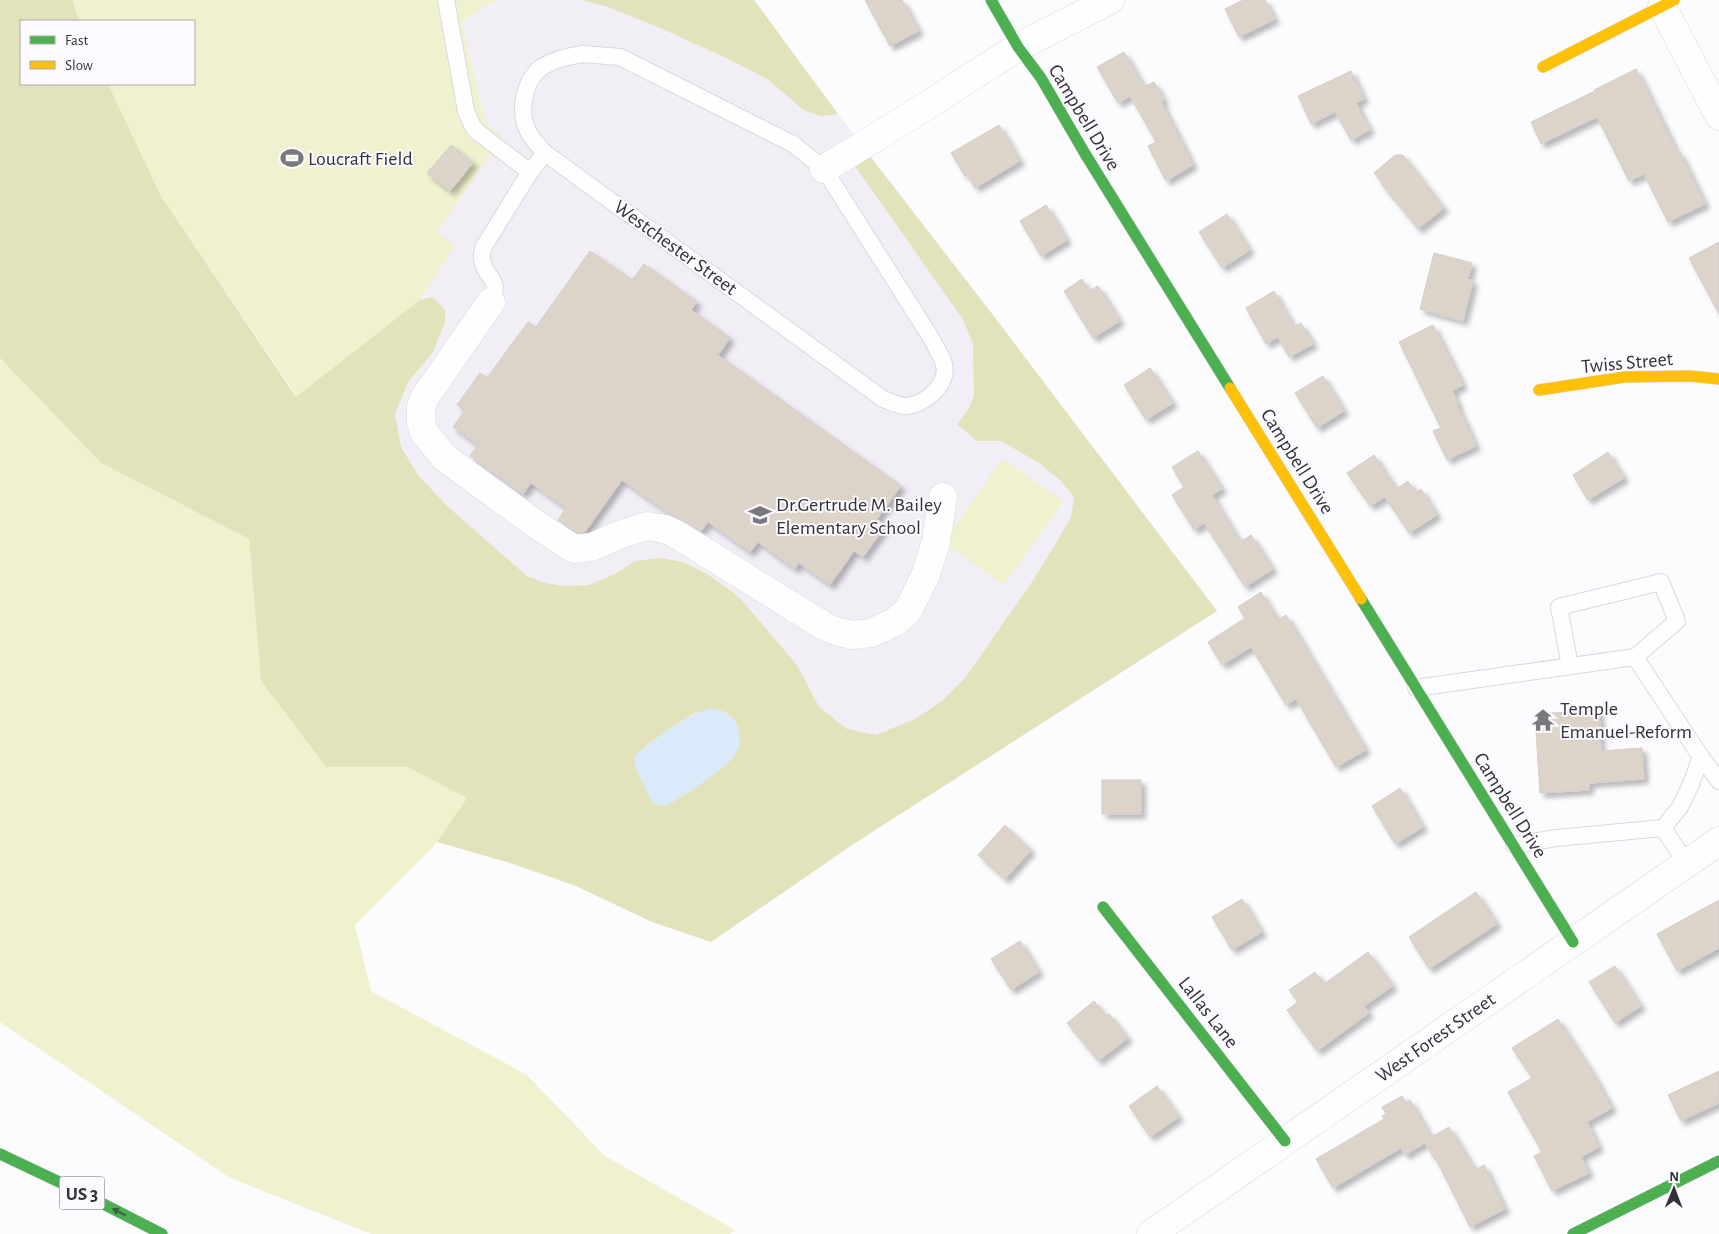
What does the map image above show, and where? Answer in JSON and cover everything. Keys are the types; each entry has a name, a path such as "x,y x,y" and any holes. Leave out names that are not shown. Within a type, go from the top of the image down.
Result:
{"main road":[{"name":"Campbell Drive","path":"991,0 1018,47 1041,78 1089,161 1573,942"},
{"path":"1543,67 1668,3"},
{"name":"Twiss Street","path":"1539,390 1626,377 1690,376 1719,379"},
{"name":"Lallas Lane","path":"1103,907 1285,1141"},
{"name":"US 3","path":"0,1154 74,1188 162,1234"},
{"path":"1573,1234 1719,1161"}],"street":[{"path":"824,169 1018,47 1110,0"},
{"path":"1668,3 1719,116"},
{"path":"491,302 425,397 420,421 424,432 445,458 537,525 574,549 592,548 644,526 665,529 824,626 838,632 853,635 870,633 895,622 908,611 926,574 936,542 943,497"},
{"name":"West Forest Street","path":"1151,1234 1719,841"}],"lane":[{"path":"446,0 466,111 470,121 479,133 530,172"},
{"name":"Westchester Street","path":"583,54 620,57 793,144 824,169 932,341 944,364 945,372 942,383 928,398 906,406 883,399 545,153 532,140 524,121 524,99 534,74 542,67 562,58 583,54"},
{"path":"491,302 496,291 495,284 482,260 483,248 530,172 545,153"},
{"path":"1416,688 1570,666 1635,656 1678,622 1661,582 1559,608 1570,666"},
{"path":"1635,656 1701,757 1719,781"},
{"path":"1514,845 1556,838 1663,828 1680,807 1701,757"},
{"path":"1663,828 1686,863"}],"shaded area":[{"name":"Dr.Gertrude M. Bailey Elementary School","path":"496,0 754,0 838,114 1217,611 855,843 711,942 297,397 454,246 436,232 461,195 485,122 462,22"}],"green space":[{"path":"0,0 73,0 79,20 20,20 20,85 108,85 161,196 296,397 420,300 433,297 445,310 445,323 433,352 408,382 395,414 401,447 418,475 447,506 527,576 545,583 564,586 589,585 615,574 635,561 661,558 683,562 707,574 739,597 797,665 819,707 847,729 876,735 917,718 943,700 965,678 1034,579 1071,518 1074,497 1060,480 1039,463 1001,441 977,441 957,424 968,410 974,396 973,343 962,318 855,166 869,155 1217,611 855,843 711,942 652,922 576,886 510,863 437,842 467,798 407,767 326,767 261,681 249,539 101,463 0,358","holes":["696,712 735,755 684,795 665,806 653,803 637,771 634,757 648,744"]},
{"name":"Loucraft Field","path":"73,0 496,0 462,22 485,122 502,137 437,232 454,246 420,300 297,397 161,196 108,85 195,85 195,20 79,20"},
{"path":"583,0 754,0 838,114 821,116 803,110 769,80 722,56 658,27 608,7"},
{"path":"0,358 101,463 249,539 261,681 326,767 407,767 467,798 434,846 355,925 371,991 527,1075 605,1156 735,1230 730,1234 371,1234 230,1178 0,1022"},
{"path":"1002,459 1063,501 1004,585 944,543"}],"water":[{"path":"712,708 721,710 734,719 738,727 740,740 736,753 732,759 704,782 665,806 653,803 637,771 634,757 670,728 691,716"}],"building":[{"path":"865,0 902,0 919,31 890,46"},
{"path":"1243,0 1265,0 1275,19 1239,37 1225,9"},
{"path":"1124,52 1144,87 1154,82 1164,100 1161,102 1193,165 1166,181 1148,146 1156,142 1130,96 1118,103 1097,67"},
{"path":"1636,69 1705,204 1668,222 1644,174 1629,181 1597,117 1541,144 1531,122"},
{"path":"1351,71 1364,99 1356,103 1370,130 1351,140 1335,112 1311,124 1298,96"},
{"path":"999,125 1020,161 975,188 951,153"},
{"path":"451,145 473,163 450,191 427,173"},
{"path":"1395,155 1403,155 1444,208 1418,229 1374,173"},
{"path":"1046,205 1067,240 1041,256 1020,221"},
{"path":"1227,214 1250,250 1222,268 1199,232"},
{"path":"1719,242 1719,314 1689,258"},
{"path":"590,251 632,280 644,264 697,302 691,310 730,338 718,355 901,486 877,519 886,526 863,557 854,551 830,585 799,563 795,569 758,542 750,552 708,522 701,531 670,514 622,480 585,532 578,533 558,520 566,508 531,483 523,494 470,456 478,445 453,427 465,410 457,405 480,373 487,378 528,322 536,327"},
{"path":"1434,253 1472,263 1468,279 1473,281 1463,321 1420,309"},
{"path":"1082,279 1089,291 1098,286 1120,321 1093,338 1064,291"},
{"path":"1274,291 1294,327 1301,323 1313,344 1289,357 1278,337 1266,344 1246,308"},
{"path":"1433,325 1463,385 1452,391 1476,446 1447,460 1433,431 1441,428 1399,342"},
{"path":"1150,368 1173,403 1146,420 1124,385"},
{"path":"1323,376 1344,411 1317,428 1295,393"},
{"path":"1198,451 1222,489 1212,495 1240,542 1251,535 1273,569 1245,587 1204,523 1194,530 1172,495 1184,487 1172,467"},
{"path":"1608,452 1624,478 1588,500 1573,475"},
{"path":"1374,455 1396,489 1408,481 1416,493 1421,489 1437,515 1409,533 1385,497 1370,506 1347,473"},
{"path":"1261,592 1278,620 1286,615 1366,750 1336,767 1296,699 1286,705 1251,647 1222,665 1208,642 1245,618 1238,607"},
{"path":"1599,710 1601,751 1642,748 1644,779 1589,783 1589,790 1540,793 1535,714"},
{"path":"1102,780 1141,780 1141,814 1102,814"},
{"path":"1400,788 1423,827 1395,844 1372,806"},
{"path":"1005,825 1031,850 1005,879 978,855"},
{"path":"1476,892 1497,924 1429,969 1409,937"},
{"path":"1242,899 1262,932 1232,950 1212,917"},
{"path":"1719,900 1719,948 1677,971 1657,934"},
{"path":"1020,941 1039,972 1011,990 991,959"},
{"path":"1368,952 1393,986 1364,1006 1369,1013 1317,1051 1287,1010 1298,1002 1289,990 1315,972 1324,984"},
{"path":"1615,966 1641,1006 1615,1023 1589,982"},
{"path":"1094,1001 1106,1016 1109,1014 1128,1038 1098,1061 1067,1023"},
{"path":"1558,1019 1612,1108 1587,1122 1599,1147 1581,1157 1589,1173 1552,1191 1534,1156 1542,1152 1508,1092 1532,1078 1512,1048"},
{"path":"1719,1071 1719,1103 1681,1121 1668,1095"},
{"path":"1157,1086 1179,1117 1150,1137 1129,1106"},
{"path":"1402,1096 1406,1103 1410,1100 1431,1137 1449,1127 1475,1170 1484,1165 1505,1209 1470,1227 1436,1159 1425,1143 1405,1155 1401,1148 1333,1188 1316,1159 1384,1119 1382,1116 1386,1114 1382,1107"}],"traffic: fast":[{"path":"991,0 1018,47 1041,78 1084,152 1230,388"},
{"path":"1361,599 1573,942"},
{"path":"1103,907 1285,1141"},
{"path":"0,1154 162,1234"},
{"path":"1573,1234 1719,1161"}],"traffic: slow":[{"path":"1543,67 1674,0"},
{"path":"1539,390 1625,377 1690,376 1719,379"},
{"path":"1230,388 1361,599"}],"place":[{"name":"Loucraft Field","path":"292,158"},
{"name":"Dr.Gertrude M. Bailey Elementary School","path":"760,515"},
{"name":"Temple Emanuel-Reform","path":"1543,720"}]}
